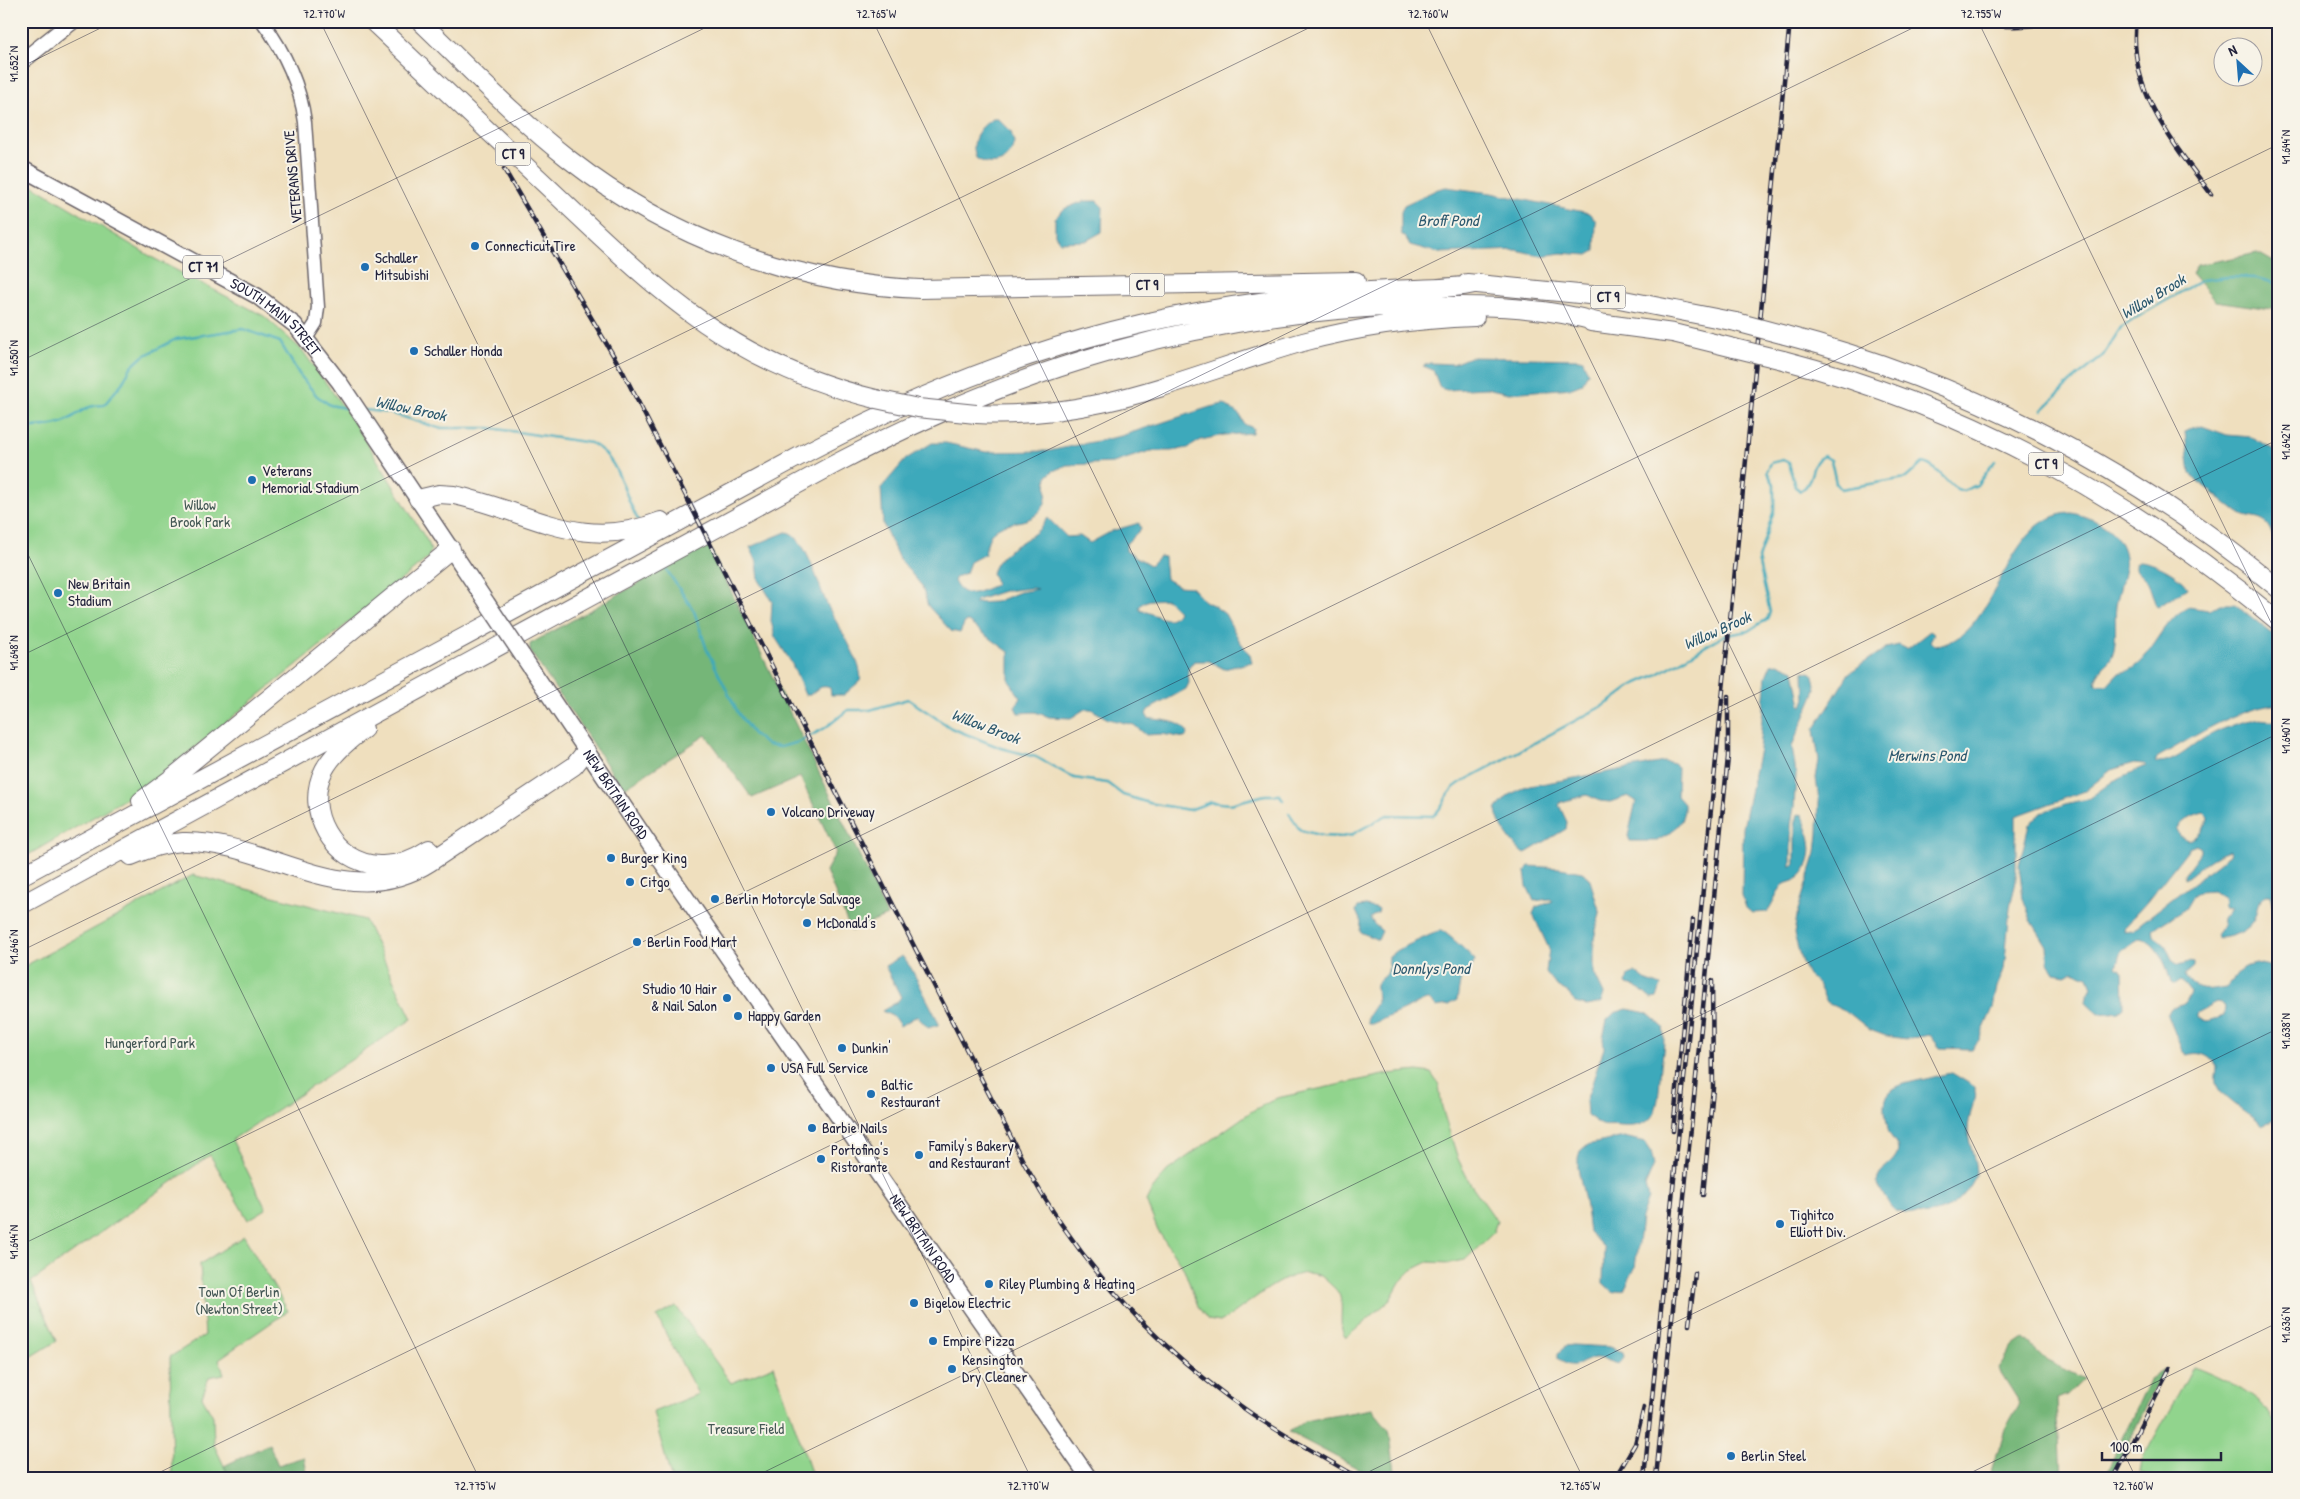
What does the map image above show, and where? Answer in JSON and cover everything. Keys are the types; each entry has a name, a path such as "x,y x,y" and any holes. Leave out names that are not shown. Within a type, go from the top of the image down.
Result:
{"highway":[{"name":"CT 9","path":"372,21 654,286 698,320 740,347 785,370 832,388 918,408 976,414 1040,414 1108,403 1169,386 1296,344 1378,326 1478,316 1601,323 1673,333 1783,360 1848,379 1925,407 1984,433 2057,469 2171,539 2279,622"},
{"name":"CT 9","path":"420,21 558,151 590,175 647,212 731,250 816,276 875,286 939,290 1368,280 1479,284 1616,298 1736,322 1841,350 1916,376 1979,403 2050,438 2169,508 2279,589"},
{"path":"21,876 846,431 907,402 1000,364 1076,340 1160,319 1260,302 1348,292 1446,288 1479,284"},
{"path":"21,905 857,452 976,396 1074,361 1137,343 1198,330 1278,317 1351,309 1433,306 1506,307 1553,312 1601,323"},
{"path":"418,499 441,494 454,495 563,529 596,534 639,528 713,502"},
{"path":"81,844 105,823 167,782 450,548"},
{"path":"403,699 339,750 326,765 319,785 318,810 326,832 345,853 364,863 393,865 417,856 568,757 586,751"},
{"path":"99,863 121,859 162,845 198,842 230,848 339,880 370,882 392,880 430,862 574,766 586,751"}],"main road":[{"path":"21,62 73,21"},
{"name":"SOUTH MAIN STREET","path":"21,168 257,296 287,318 307,337 366,422"},
{"name":"NEW BRITAIN ROAD","path":"366,422 586,751 1089,1478"}],"street":[{"name":"VETERANS DRIVE","path":"262,21 286,58 298,86 305,117 318,307 316,323 307,337"}],"green space":[{"name":"Willow Brook Park","path":"32,185 155,259 264,316 302,350 352,419 429,544 431,551 428,558 149,785 21,859 21,206"},
{"path":"2258,253 2279,265 2279,310 2215,301 2192,274 2197,265"},
{"path":"708,544 887,916 851,931 826,871 836,852 800,777 752,798 706,735 623,789 530,651 530,644"},
{"name":"Hungerford Park","path":"193,875 365,920 412,1019 232,1140 266,1209 248,1220 210,1155 31,1282 57,1341 21,1363 21,968"},
{"path":"1418,1071 1431,1073 1439,1085 1442,1108 1458,1159 1470,1183 1497,1221 1493,1233 1465,1260 1450,1263 1428,1262 1412,1270 1400,1282 1390,1300 1346,1338 1341,1324 1341,1302 1339,1295 1328,1282 1316,1275 1303,1274 1288,1278 1258,1295 1220,1322 1208,1320 1198,1307 1184,1269 1158,1231 1146,1201 1151,1191 1167,1171 1252,1111 1277,1098 1388,1074"},
{"name":"Town Of Berlin (Newton Street)","path":"244,1236 288,1311 219,1359 224,1374 209,1377 202,1397 213,1416 214,1445 230,1478 172,1478 170,1357 205,1335 200,1264"},
{"name":"Treasure Field","path":"676,1306 731,1383 774,1366 813,1478 671,1478 653,1412 698,1394 657,1317"},
{"path":"2024,1339 2047,1361 2084,1379 2069,1394 2057,1399 2061,1478 1990,1478 2005,1429 2020,1403 1998,1368 2014,1346"},
{"path":"2193,1367 2242,1390 2265,1408 2274,1418 2280,1433 2279,1478 2151,1478 2140,1472 2142,1460"},
{"path":"2164,1370 2111,1478 2104,1478 2150,1379"},
{"path":"1372,1409 1389,1430 1395,1471 1392,1478 1376,1478 1289,1432 1304,1421"},
{"path":"269,1444 278,1465 304,1457 308,1478 230,1478 224,1466"}],"water":[{"path":"993,119 998,119 1011,132 1014,143 1012,150 1005,159 1000,162 988,163 976,158 974,146 979,131"},
{"name":"Broff Pond","path":"1446,187 1491,193 1589,213 1596,221 1595,251 1588,255 1561,253 1541,256 1517,250 1439,253 1410,245 1401,233 1401,212 1404,205"},
{"path":"1084,201 1097,201 1103,207 1102,232 1086,241 1060,242 1055,235 1055,218 1064,209"},
{"path":"1470,357 1579,359 1583,360 1588,373 1582,384 1572,388 1509,393 1486,388 1447,390 1440,388 1433,370 1423,366 1430,363 1453,364"},
{"path":"1224,404 1240,415 1244,424 1253,428 1252,433 1224,435 1201,440 1188,448 1171,451 1150,451 1113,463 1067,465 1053,471 1047,476 1045,503 1036,515 1001,526 994,531 988,540 985,554 970,562 966,573 956,577 954,581 962,591 967,593 978,592 995,585 996,582 992,573 999,559 1029,538 1048,518 1067,537 1080,536 1090,543 1112,531 1139,523 1141,529 1126,544 1126,551 1150,565 1159,556 1164,557 1166,579 1178,586 1191,587 1204,601 1225,614 1239,640 1250,655 1252,662 1224,669 1209,661 1194,661 1188,669 1189,683 1186,689 1148,710 1146,714 1148,718 1170,721 1185,729 1188,734 1185,738 1162,734 1146,735 1134,725 1108,719 1091,709 1085,709 1071,718 1049,717 1035,712 1018,713 1015,707 1021,698 1009,681 1009,652 968,622 965,622 960,633 951,631 928,606 922,586 899,559 883,524 881,488 906,459 932,443 946,443 986,452 1049,451 1121,436","holes":["1038,589 1020,592 995,602 974,603 977,600 1004,591","1167,599 1178,611 1170,619 1141,611 1139,608 1147,601"]},
{"path":"2202,426 2227,435 2251,437 2279,452 2279,554 2270,529 2263,521 2238,513 2190,474 2185,432 2188,429"},
{"name":"Merwins Pond","path":"2072,513 2093,520 2117,538 2125,557 2125,568 2116,606 2114,650 2112,656 2097,677 2096,685 2107,685 2118,673 2128,671 2137,665 2171,620 2188,607 2209,610 2220,604 2235,604 2279,639 2279,704 2246,712 2216,724 2158,757 2154,762 2161,763 2175,758 2202,739 2235,724 2252,720 2279,720 2279,918 2274,914 2270,895 2265,895 2261,899 2256,916 2250,926 2240,933 2217,938 2216,933 2222,927 2223,918 2231,908 2224,907 2223,897 2212,891 2199,892 2194,894 2185,909 2153,929 2154,936 2164,944 2175,963 2178,965 2189,962 2194,963 2194,967 2185,975 2188,981 2197,988 2227,987 2244,966 2256,963 2269,966 2273,979 2279,980 2279,1117 2263,1125 2223,1094 2216,1082 2217,1067 2208,1057 2200,1054 2187,1055 2182,1051 2167,1013 2170,1008 2185,1003 2191,993 2181,981 2175,985 2171,983 2161,956 2152,944 2140,938 2121,951 2116,966 2123,971 2124,1007 2119,1012 2099,1014 2086,1002 2092,987 2088,977 2073,971 2065,975 2055,973 2048,962 2047,946 2031,920 2023,898 2019,865 2029,825 2039,814 2065,804 2088,799 2113,781 2146,766 2144,764 2135,763 2111,770 2085,791 2016,816 2016,880 2010,908 2004,970 1997,987 1993,1008 1979,1040 1972,1049 1940,1048 1930,1035 1906,1039 1886,1036 1870,1030 1849,1013 1827,1003 1818,984 1808,975 1802,963 1794,934 1798,910 1816,853 1818,833 1819,801 1816,778 1819,760 1814,730 1849,673 1886,648 1899,645 1907,649 1930,631 1934,634 1930,641 1934,646 1956,639 1973,623 1988,602 2014,554 2030,534 2048,519","holes":["2204,812 2208,816 2208,820 2199,834 2189,840 2179,836 2176,829 2179,826 2192,816","2196,845 2201,848 2201,852 2184,875 2185,879 2217,856 2229,851 2230,854 2132,930 2124,931 2123,928 2146,903 2189,848","2216,1003 2225,1007 2224,1016 2207,1021 2197,1018 2197,1013"]},
{"path":"786,532 793,535 799,541 811,562 827,604 858,664 860,681 844,695 831,695 830,688 824,687 819,688 810,695 805,695 791,662 775,637 771,621 772,601 759,580 757,562 750,547"},
{"path":"2139,561 2166,570 2184,583 2187,588 2158,607 2148,582 2136,570 2136,563"},
{"path":"1778,663 1794,670 1801,706 1803,706 1805,701 1804,671 1812,673 1816,688 1792,746 1796,774 1791,826 1791,867 1795,863 1795,826 1798,814 1802,815 1808,831 1811,848 1808,865 1804,872 1795,880 1783,885 1767,912 1752,913 1746,908 1742,895 1743,828 1759,749 1766,676 1771,664"},
{"path":"1664,762 1675,764 1678,767 1677,796 1684,804 1684,811 1681,821 1672,832 1657,841 1630,841 1628,836 1636,801 1628,796 1610,802 1600,801 1587,795 1561,802 1559,805 1567,822 1566,829 1524,854 1510,840 1498,819 1497,808 1508,796 1524,787"},
{"path":"1529,866 1582,872 1589,877 1600,913 1594,939 1594,973 1604,994 1601,1003 1587,1006 1575,1003 1569,993 1557,986 1546,972 1549,949 1533,914 1536,907 1553,901 1550,899 1534,901 1527,886 1525,872"},
{"path":"1366,906 1379,909 1378,913 1370,918 1382,931 1378,940 1360,932 1361,922 1356,911 1358,907"},
{"name":"Donnlys Pond","path":"1441,930 1475,960 1472,967 1461,977 1457,1000 1448,1005 1436,1007 1429,1000 1426,1000 1372,1024 1368,1024 1367,1017 1377,1002 1376,984 1388,972 1389,956 1397,950"},
{"path":"902,956 911,968 938,1021 938,1025 928,1028 917,1016 900,1026 894,1017 882,1011 897,1002 901,997 885,966"},
{"path":"1635,972 1645,980 1661,986 1657,998 1651,999 1636,986 1626,984 1628,976"},
{"path":"1627,1009 1647,1013 1663,1027 1664,1046 1657,1106 1654,1114 1643,1124 1634,1126 1604,1125 1587,1115 1586,1101 1604,1048 1603,1038 1607,1020 1614,1013"},
{"path":"1952,1073 1975,1087 1968,1131 1976,1175 1965,1193 1951,1206 1942,1211 1923,1215 1902,1213 1893,1209 1888,1203 1877,1182 1880,1173 1894,1159 1898,1150 1897,1144 1888,1129 1885,1107 1886,1099 1889,1093 1900,1085"},
{"path":"1624,1137 1645,1142 1651,1151 1654,1165 1645,1186 1648,1198 1641,1218 1635,1268 1624,1290 1614,1293 1603,1283 1604,1248 1589,1232 1578,1158 1580,1151 1587,1145"},
{"path":"1566,1346 1610,1347 1623,1352 1624,1357 1618,1364 1597,1358 1568,1365 1558,1358 1558,1353"}],"waterway":[{"name":"Willow Brook","path":"2042,410 2071,382 2102,357 2122,326 2202,280 2228,277 2256,278 2279,284"},
{"name":"Willow Brook","path":"21,429 64,422 89,407 104,405 123,382 131,367 142,357 176,339 243,329 280,342 299,374 317,396 330,405 350,409"},
{"name":"Willow Brook","path":"365,410 390,413 439,428 490,428 591,443 601,450 615,467 638,520"},
{"name":"Willow Brook","path":"1289,813 1300,830 1323,836 1342,837 1351,835 1387,815 1433,816 1440,809 1451,791 1460,783 1610,702 1633,685 1658,674 1723,636 1748,631 1767,619 1770,612 1758,559 1774,510 1774,484 1767,472 1771,463 1783,460 1789,463 1795,486 1800,491 1808,483 1813,467 1824,456 1831,460 1836,483 1841,489 1906,478 1923,463 1935,469 1953,486 1963,491 1977,485 1995,461"},
{"name":"Willow Brook","path":"666,569 694,611 707,650 738,713 753,734 767,745 780,747 799,742 825,728 848,710 870,710 908,699 951,728 1001,748 1036,757 1074,778 1107,783 1123,795 1149,803 1189,810 1211,802 1230,804 1265,795 1280,795 1283,800"}],"railway":[{"path":"1644,1478 1790,21"},
{"path":"1974,21 2014,26 2035,25 2055,21"},
{"path":"2136,21 2135,46 2146,92 2168,135 2211,194"},
{"path":"504,169 623,372 1024,1163 1069,1236 1123,1302 1184,1361 1252,1414 1359,1478"},
{"path":"1656,1478 1728,757 1728,696"},
{"path":"1673,1131 1693,920"},
{"path":"1703,1195 1713,1088 1712,981"},
{"path":"1689,1325 1695,1273"},
{"path":"2114,1478 2170,1368"},
{"path":"1615,1478 1635,1444 1644,1407"}],"place":[{"name":"Connecticut Tire","path":"475,246"},
{"name":"Schaller Mitsubishi","path":"365,267"},
{"name":"Schaller Honda","path":"414,351"},
{"name":"Veterans Memorial Stadium","path":"252,480"},
{"name":"New Britain Stadium","path":"58,593"},
{"name":"Volcano Driveway","path":"771,812"},
{"name":"Burger King","path":"611,858"},
{"name":"Citgo","path":"630,882"},
{"name":"Berlin Motorcyle Salvage","path":"715,899"},
{"name":"McDonald's","path":"807,923"},
{"name":"Berlin Food Mart","path":"637,942"},
{"name":"Studio 10 Hair & Nail Salon","path":"727,998"},
{"name":"Happy Garden","path":"738,1016"},
{"name":"Dunkin'","path":"842,1048"},
{"name":"USA Full Service","path":"771,1068"},
{"name":"Baltic Restaurant","path":"871,1094"},
{"name":"Barbie Nails","path":"812,1128"},
{"name":"Family's Bakery and Restaurant","path":"919,1155"},
{"name":"Portofino's Ristorante","path":"821,1159"},
{"name":"Tighitco Elliott Div.","path":"1780,1224"},
{"name":"Riley Plumbing & Heating","path":"989,1284"},
{"name":"Bigelow Electric","path":"914,1303"},
{"name":"Empire Pizza","path":"933,1341"},
{"name":"Kensington Dry Cleaner","path":"952,1369"},
{"name":"Berlin Steel","path":"1731,1456"}]}
